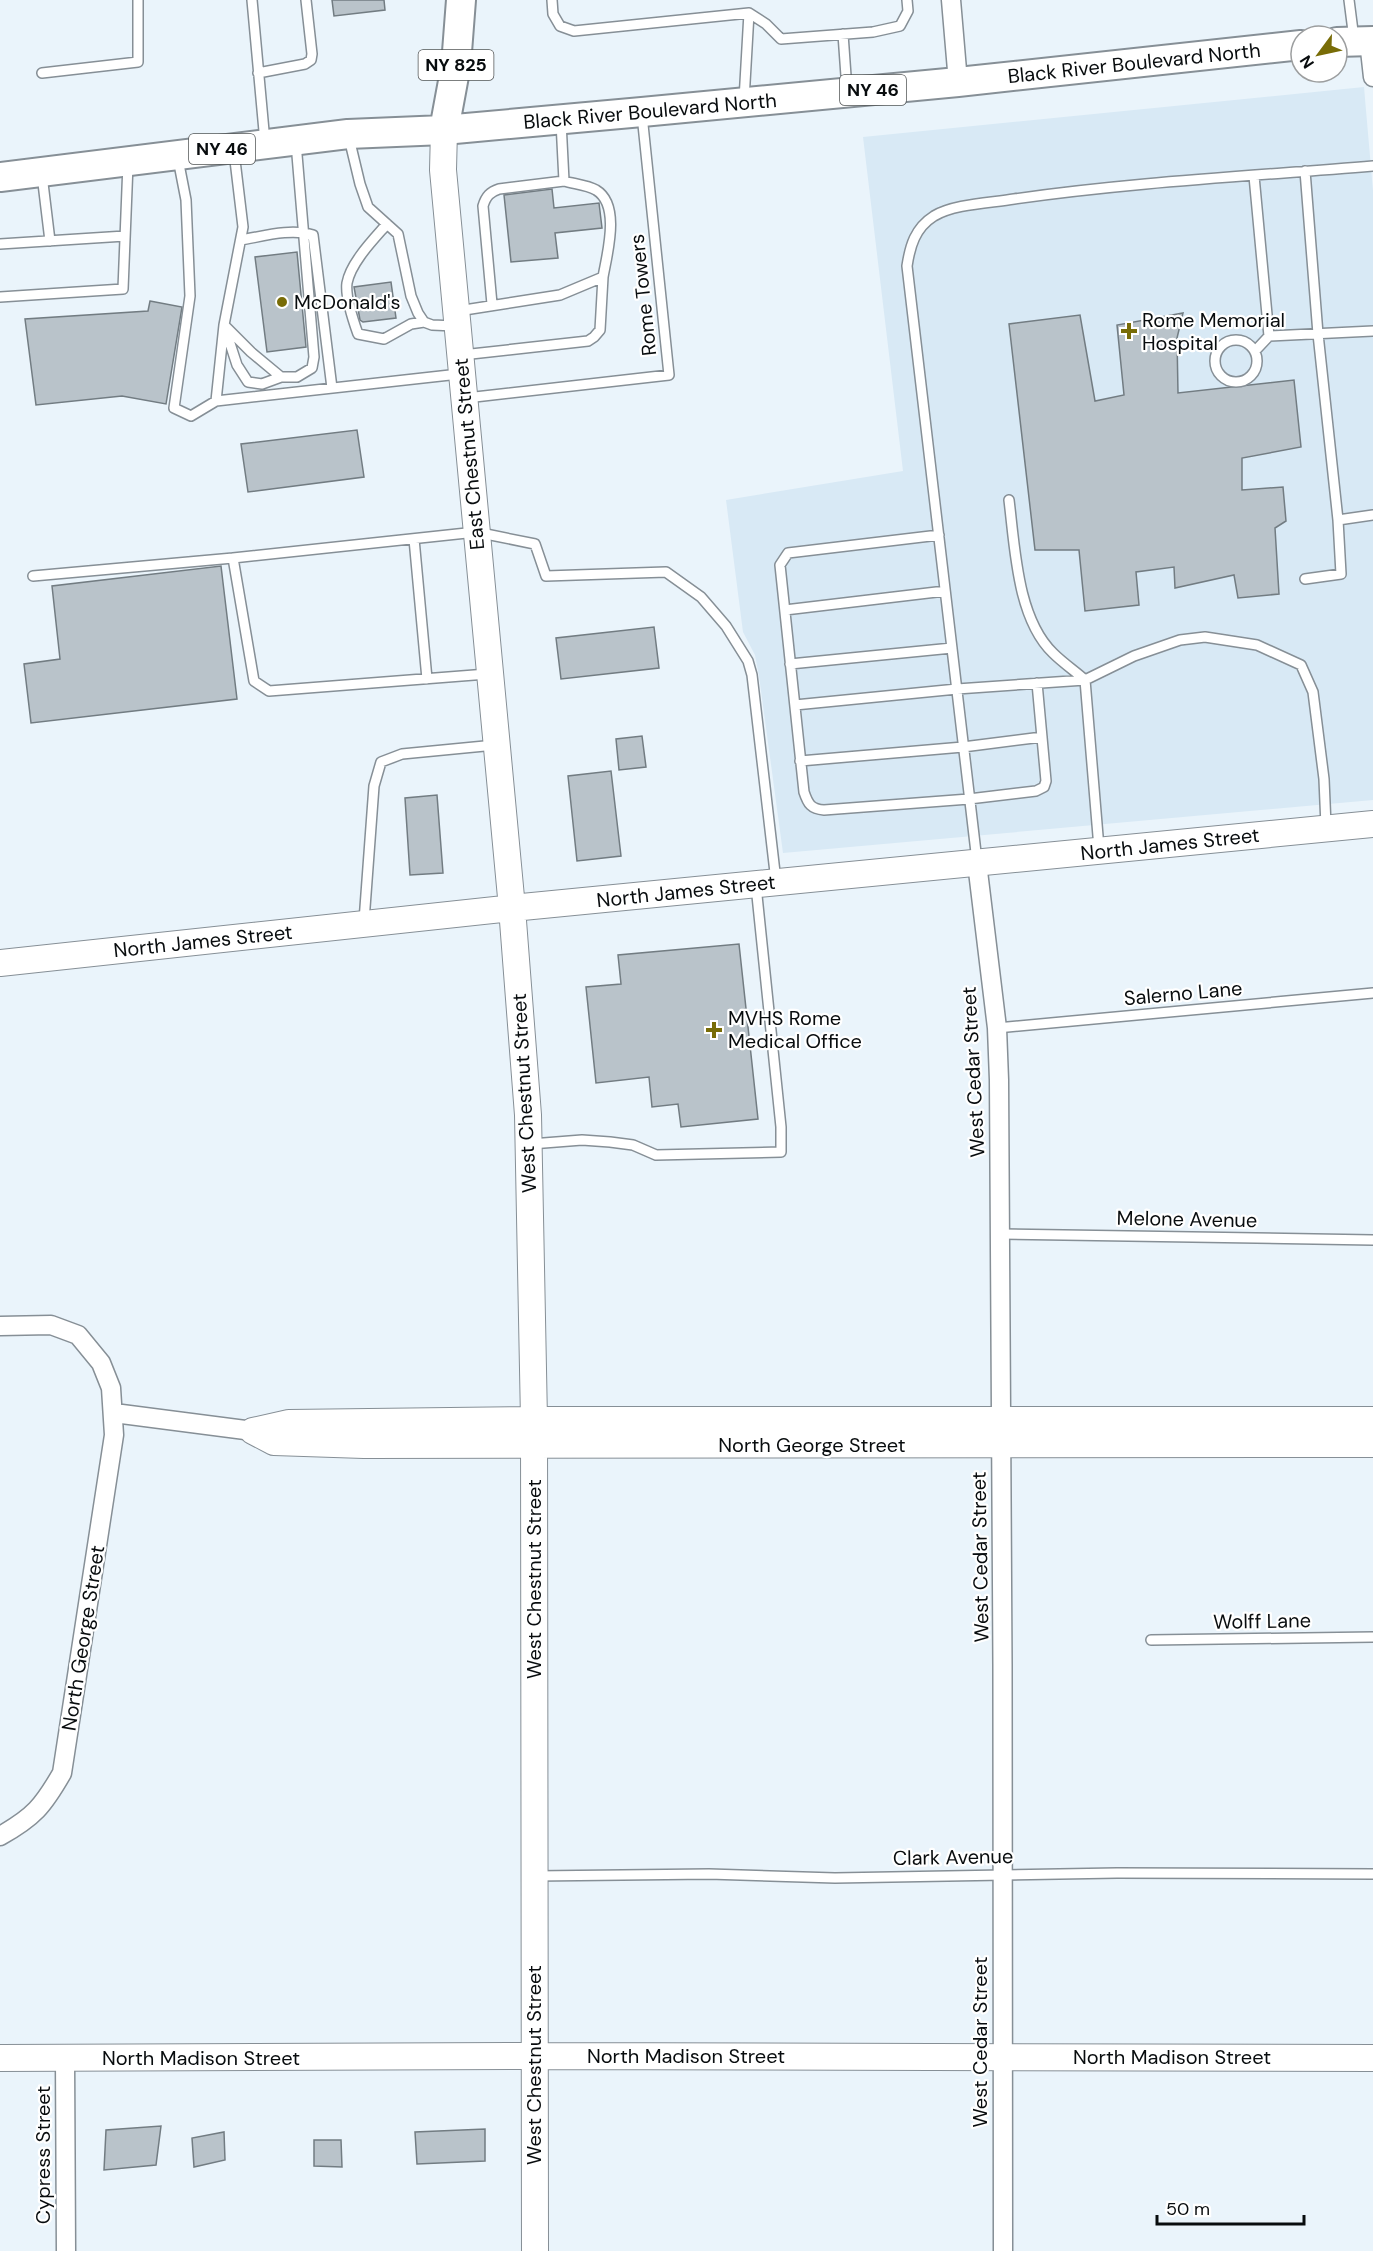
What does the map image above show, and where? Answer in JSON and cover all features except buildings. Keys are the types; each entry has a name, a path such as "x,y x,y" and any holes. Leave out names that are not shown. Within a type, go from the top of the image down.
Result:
{"main road":[{"name":"East Chestnut Street","path":"444,130 456,65 461,0"},
{"name":"Black River Boulevard North","path":"0,177 348,134 444,130 561,120 958,82 1289,46"}],"street":[{"path":"951,0 958,82"},
{"path":"1358,41 1373,77"},
{"name":"East Chestnut Street","path":"444,130 443,170 512,908"},
{"name":"North James Street","path":"0,963 512,908 1373,824"},
{"name":"West Cedar Street","path":"977,863 997,1028 1001,1234 1004,1629 1001,1874 1003,2251"},
{"name":"West Chestnut Street","path":"512,908 529,1144 534,1420 535,2251"},
{"name":"North George Street","path":"0,1326 51,1325 78,1335 101,1363 111,1388 114,1413 114,1436 63,1773 44,1803 21,1824 0,1836"},
{"name":"North George Street","path":"114,1413 253,1431 289,1424 534,1420 1373,1444"},
{"name":"North George Street","path":"253,1431 274,1442 534,1445 1373,1420"},
{"name":"North Madison Street","path":"0,2058 534,2056 1373,2058"},
{"name":"Cypress Street","path":"65,2058 66,2251"}],"lane":[{"path":"42,73 138,62 138,0"},
{"path":"252,0 265,144"},
{"path":"258,73 305,64 310,60 312,54 306,0"},
{"path":"552,0 553,14 560,26 574,31 749,13 766,24 782,39 873,32 900,26 908,11 907,0"},
{"path":"1349,0 1358,41"},
{"path":"744,102 749,13"},
{"path":"843,34 847,93"},
{"name":"Rome Towers","path":"462,376 669,375 642,112"},
{"path":"561,120 564,181"},
{"path":"348,134 368,207 398,234 411,296 424,322"},
{"path":"224,325 237,365 248,382 262,384 282,377 297,378 312,368 314,357 296,140"},
{"path":"216,401 224,325 243,227 233,148"},
{"path":"178,155 186,200 190,296 174,408 191,416 216,401 462,376 588,341 600,330 603,277 611,224 608,205 602,195 594,189 564,181 490,192 483,206 492,304"},
{"path":"0,297 123,289 128,161"},
{"path":"977,863 907,266 911,242 921,227 933,217 946,210 969,206 1069,191 1373,166"},
{"path":"1305,171 1318,334 1338,520 1341,574 1305,579"},
{"path":"42,172 50,241"},
{"path":"1254,176 1269,336"},
{"path":"387,224 358,259 347,283 351,313 358,334 384,339 411,324 424,322 432,325 457,319 492,304 560,295 603,277"},
{"path":"241,240 302,232 313,236 332,388"},
{"path":"0,244 125,236"},
{"path":"224,325 251,352 282,377"},
{"path":"1255,351 1269,336 1373,331"},
{"path":"1229,341 1243,341 1255,351 1257,367 1248,379 1241,382 1227,380 1217,369 1216,356 1223,345 1229,341"},
{"path":"1009,500 1018,576 1031,620 1052,652 1085,680 1099,851"},
{"path":"1338,520 1373,515"},
{"path":"33,576 233,558 476,532 535,544 546,576 666,572 702,597 726,626 748,661 752,675 781,1152 656,1155 633,1145 591,1140 529,1144"},
{"path":"939,535 788,553 780,565 800,761 804,792 808,803 814,809 969,799 1036,791 1044,787 1046,781 1037,684"},
{"path":"414,539 427,679"},
{"path":"233,558 254,681 269,691 489,674"},
{"path":"785,610 945,591"},
{"path":"795,705 957,689 1085,680 1134,656 1180,640 1206,637 1257,645 1301,665 1313,692 1324,779 1326,829"},
{"path":"790,664 952,648"},
{"path":"800,761 963,747 1042,737"},
{"path":"364,924 374,786 381,762 402,754 496,745"},
{"name":"Salerno Lane","path":"997,1028 1373,993"},
{"name":"Melone Avenue","path":"1001,1234 1373,1240"},
{"name":"Wolff Lane","path":"1151,1640 1373,1638"},
{"name":"Clark Avenue","path":"535,1876 709,1874 835,1878 1001,1874 1373,1874"}],"shaded area":[{"name":"Rome Memorial Hospital","path":"1364,87 1373,191 1373,800 783,853 759,676 755,655 743,632 726,500 903,471 863,137"}],"place":[{"name":"McDonald's","path":"282,302"},
{"name":"Rome Memorial Hospital","path":"1129,331"},
{"name":"MVHS Rome Medical Office","path":"714,1030"}]}
